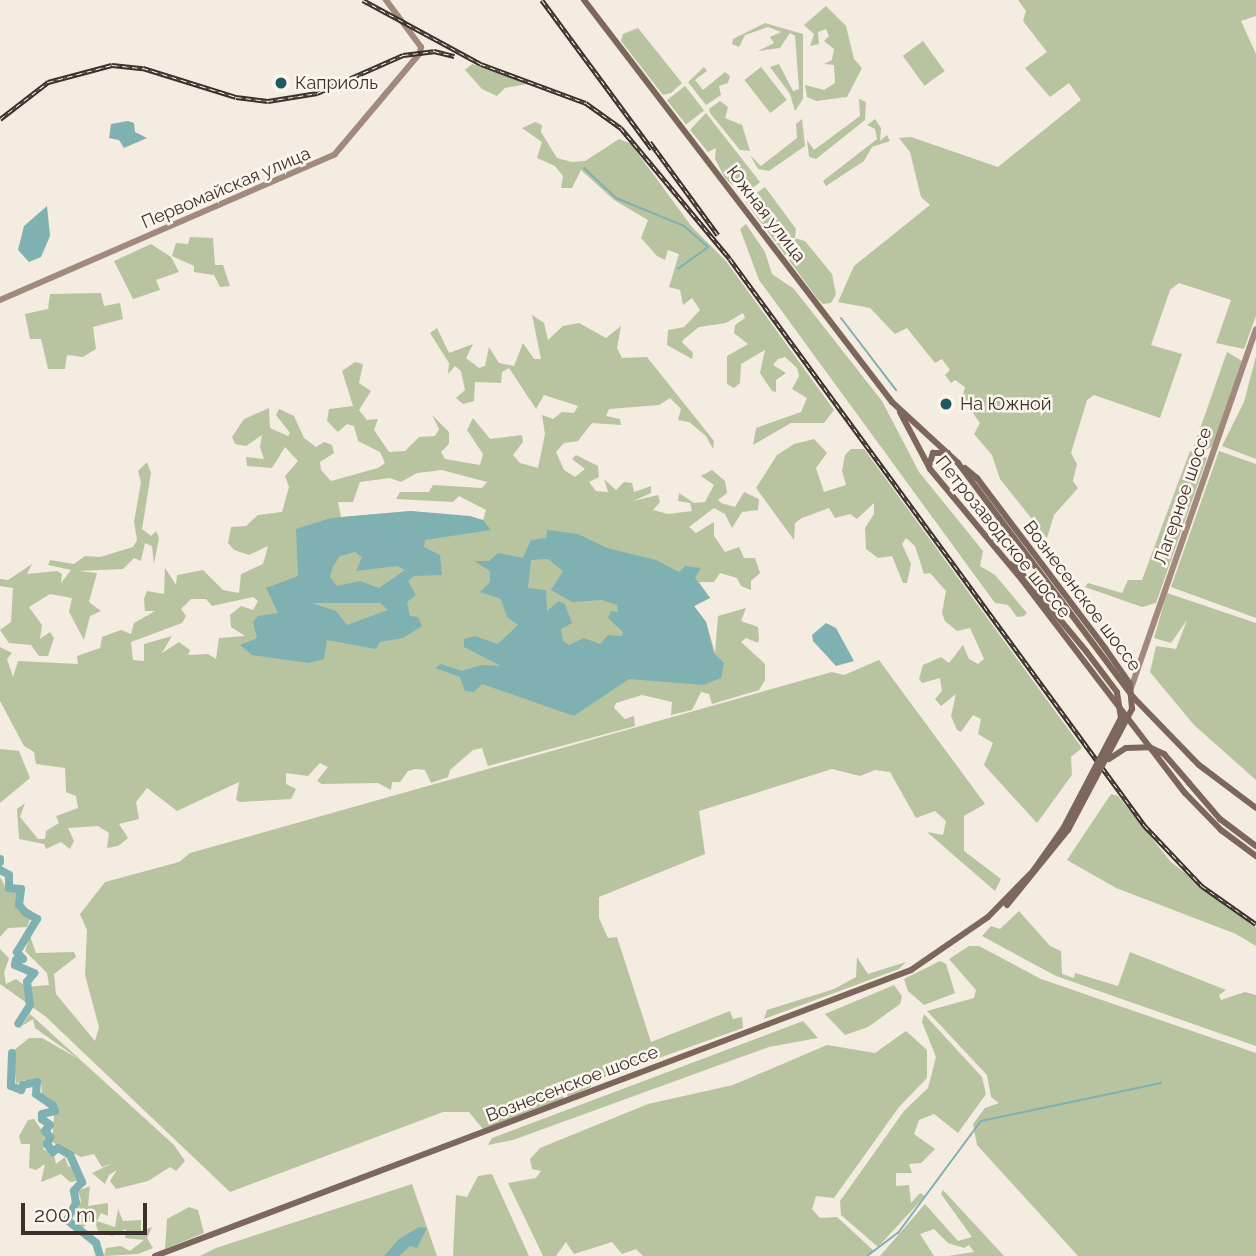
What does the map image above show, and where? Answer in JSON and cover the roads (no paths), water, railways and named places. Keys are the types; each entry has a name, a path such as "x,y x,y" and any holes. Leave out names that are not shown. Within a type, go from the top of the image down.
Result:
{"main road":[{"name":"Южная улица","path":"584,0 899,411"},
{"name":"Петрозаводское шоссе","path":"899,411 958,463 1130,694 1180,748 1256,808"},
{"name":"Петрозаводское шоссе","path":"899,411 930,469 986,534 1185,793 1221,830 1256,856"},
{"path":"930,469 933,453 950,455"},
{"name":"Вознесенское шоссе","path":"155,1256 886,981 931,958 988,917 1033,871 1066,828 1128,720 1133,698 1130,684 1105,648 977,478 958,463"},
{"name":"Вознесенское шоссе","path":"986,534 1042,594 1117,692 1121,718 1066,828"},
{"path":"1107,760 1126,748 1149,747 1164,754 1220,819 1256,846"}],"street":[{"name":"Первомайская улица","path":"0,300 335,155 421,47 386,0"},
{"name":"Лагерное шоссе","path":"1130,694 1256,329"},
{"path":"1115,675 1126,678 1136,672"}],"water":[{"path":"128,121 134,123 135,132 147,138 124,148 119,140 109,138 111,124"},
{"path":"47,206 50,236 41,257 29,262 18,250 24,226"},
{"path":"411,511 470,516 483,520 491,530 425,540 424,547 440,555 442,575 414,576 408,581 416,595 407,602 410,616 418,617 422,626 403,638 380,642 376,649 327,640 324,659 308,663 252,655 240,645 257,638 253,622 258,616 278,613 266,588 298,576 296,529 331,518","holes":["355,552 362,557 356,571 397,566 405,570 379,588 360,581 337,586 330,577 333,566 340,556","312,603 380,603 388,610 347,625 336,611"]},
{"path":"547,530 578,534 607,548 656,560 679,572 685,566 701,568 695,578 710,598 694,606 706,622 714,653 724,663 721,678 703,685 629,679 574,716 482,684 474,692 465,691 460,677 435,668 441,664 462,671 481,665 501,666 464,647 464,639 475,636 498,644 518,625 507,617 501,599 480,592 490,582 490,571 474,561 489,561 498,553 523,558 531,540 546,538","holes":["548,559 563,571 551,590 572,602 602,600 617,605 618,612 611,611 608,618 623,632 622,636 608,635 600,644 584,638 569,645 563,641 561,629 572,623 565,604 559,601 547,611 546,590 528,588 531,560"]},
{"path":"826,623 836,628 854,661 836,666 813,641 812,635"},
{"path":"419,1227 427,1228 417,1248 410,1246 399,1256 384,1256 399,1239"}],"waterway":[{"path":"584,168 616,198 684,226 708,247 678,269"},
{"path":"841,318 896,390"},
{"path":"0,870 9,875 9,888 21,889 19,905 37,919 17,952 23,959 16,960 15,965 34,973 27,982 30,1005 18,1024"},
{"path":"12,1053 11,1086 21,1090 23,1085 37,1082 36,1094 53,1106 55,1111 42,1114 42,1119 50,1125 45,1131 50,1137 47,1144 53,1152 58,1148 70,1155 82,1182 74,1191 76,1203 67,1220 96,1243 100,1256"},
{"path":"867,1256 898,1233 981,1121 1161,1083"}],"railway":[{"path":"363,0 481,64 586,103 621,128 730,259 1145,826 1202,886 1256,924"},
{"path":"542,0 652,149"},
{"path":"0,119 48,82 112,65 143,68 236,97 268,101 317,93 403,55 434,51 454,56"},
{"path":"650,142 718,235"}],"place":[{"name":"Каприоль","path":"281,83"},
{"name":"На Южной","path":"946,404"}]}
